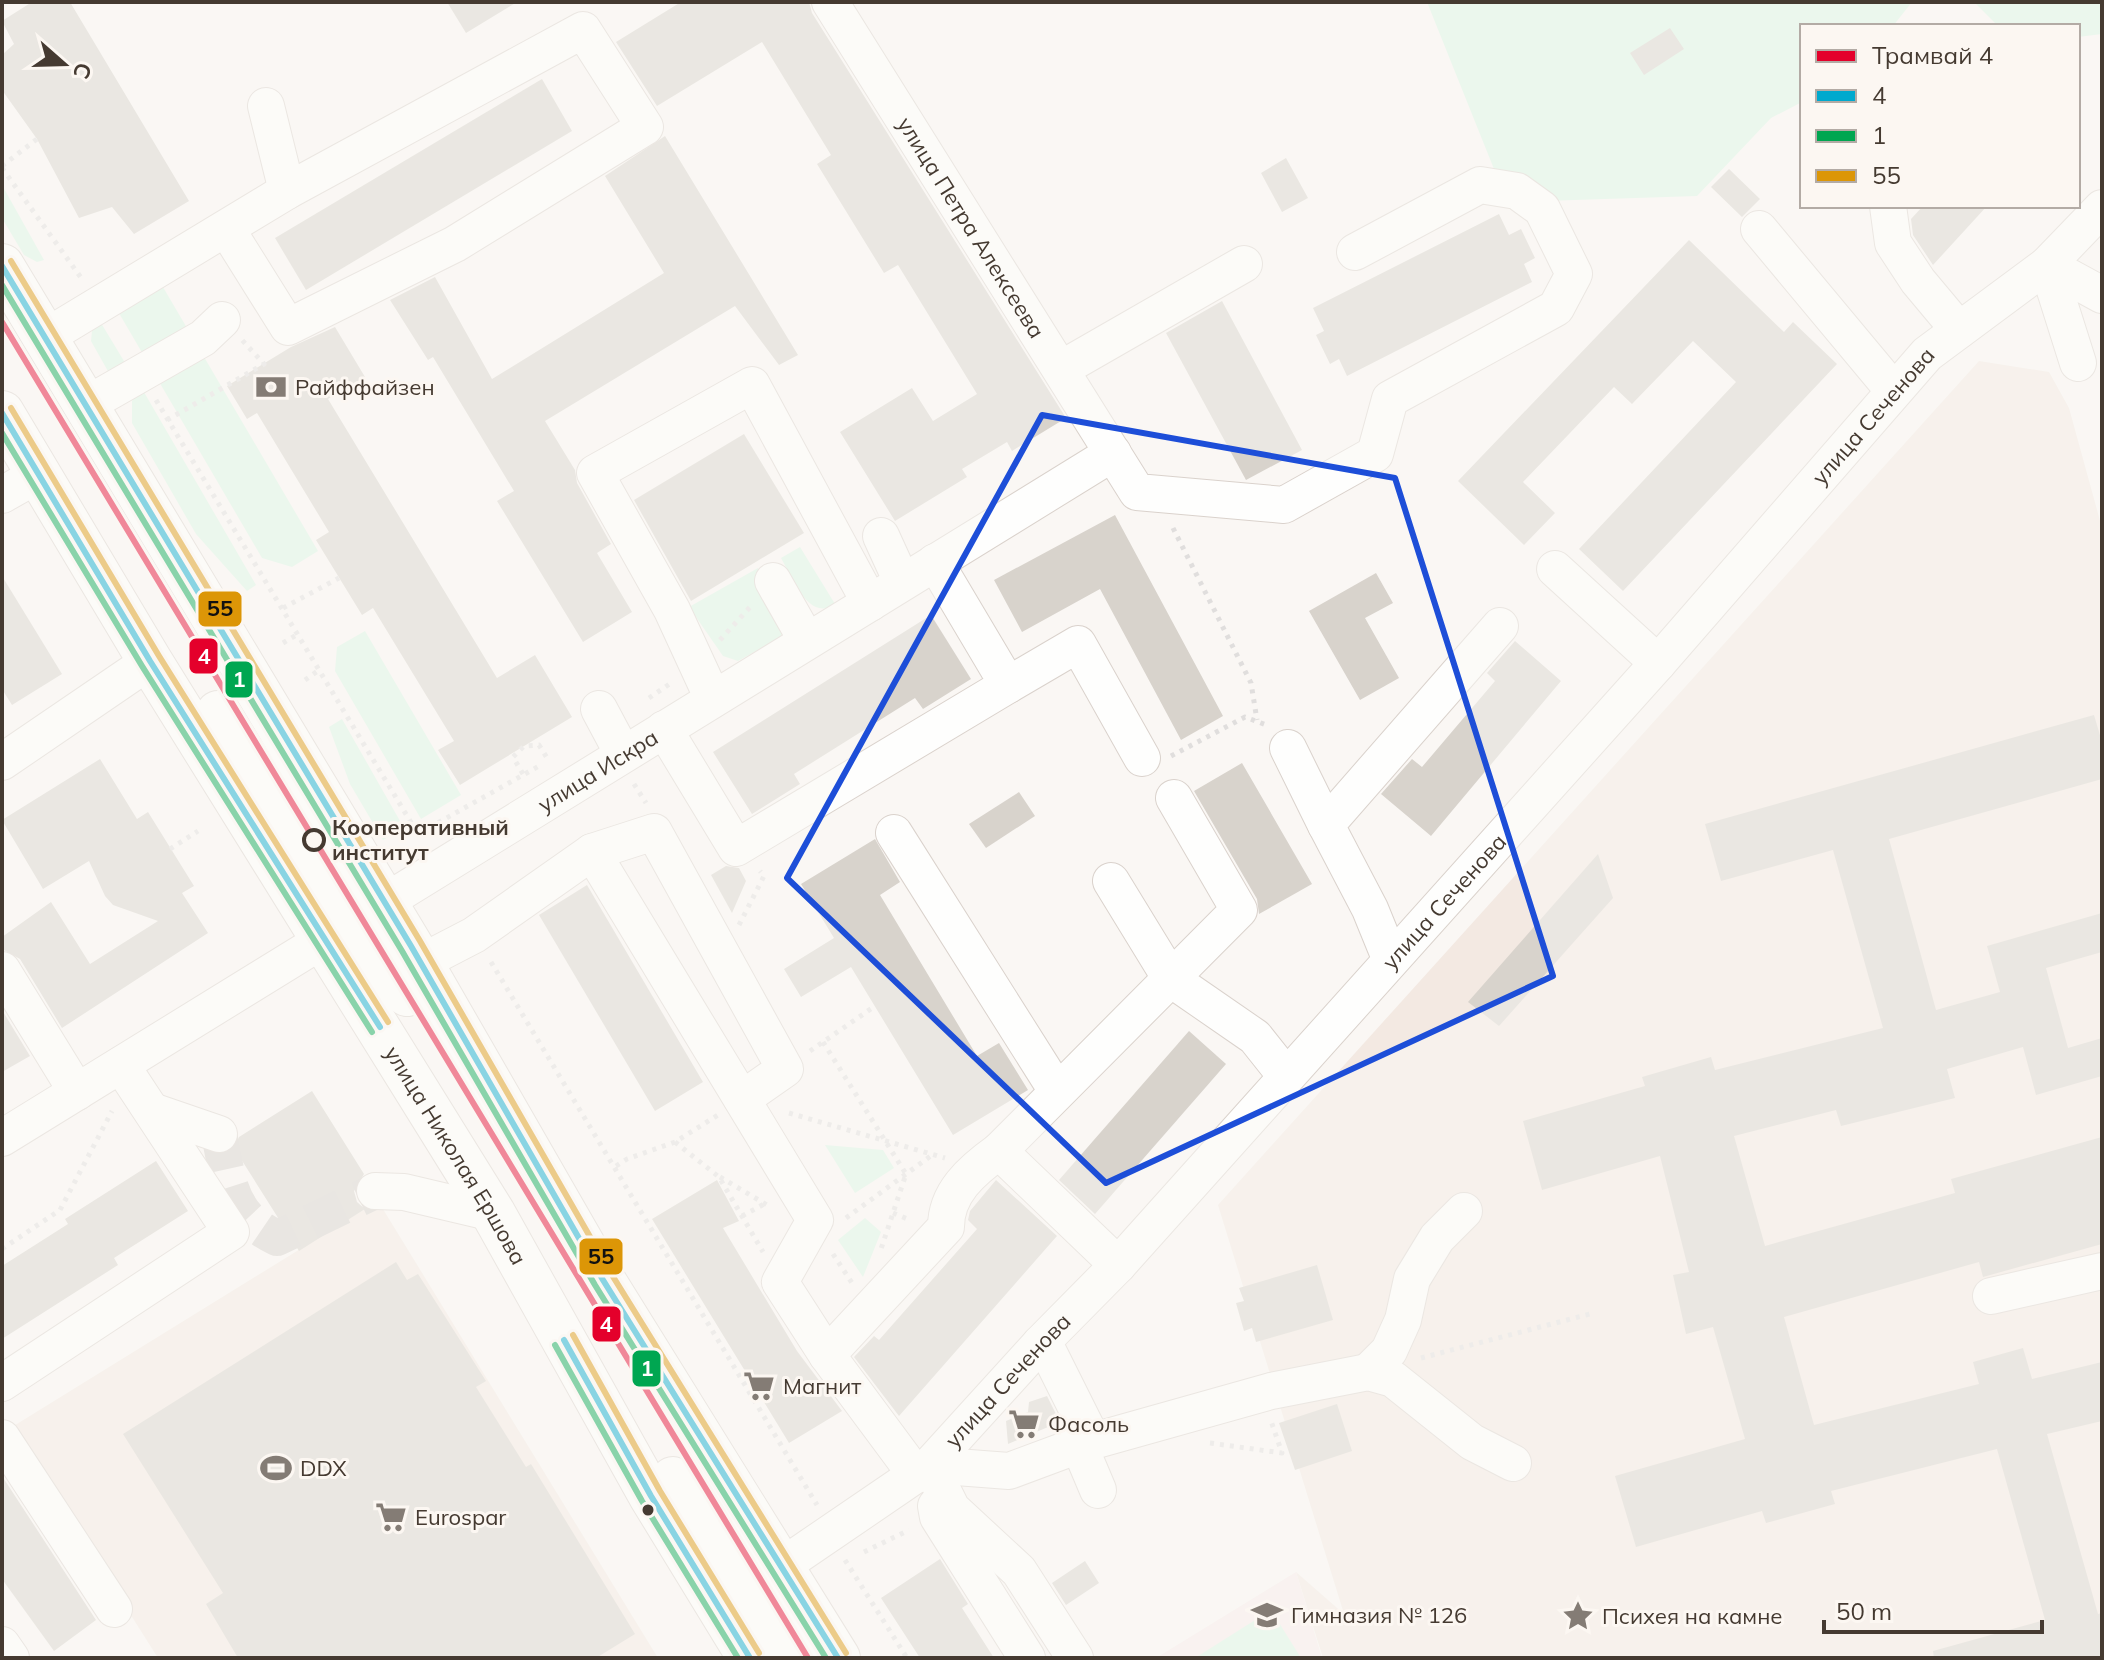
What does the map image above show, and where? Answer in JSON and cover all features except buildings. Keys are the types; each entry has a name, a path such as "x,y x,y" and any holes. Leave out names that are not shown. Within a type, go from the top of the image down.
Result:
{"main road":[{"name":"улица Николая Ершова","path":"2,266 257,691 355,920 493,1213 651,1496 750,1658"},
{"name":"улица Николая Ершова","path":"2,413 150,661 355,920 420,963 603,1280 838,1658"},
{"path":"39,474 201,687 355,920 387,960 501,1144 603,1280 775,1605 813,1658"},
{"path":"493,1213 764,1613 785,1658"}],"street":[{"name":"улица Петра Алексеева","path":"830,2 1137,492 1157,494"},
{"path":"44,338 287,191 583,30 645,127 455,244 288,327 226,228"},
{"path":"266,106 287,191"},
{"path":"1157,494 1284,505 1375,454 1390,399 1556,308 1574,274 1542,209 1517,191 1480,185 1355,252"},
{"path":"1888,208 1893,243 1918,281 1959,330"},
{"name":"улица Сеченова","path":"782,1566 923,1470 1118,1265 1390,958 1658,663 1927,354 2047,265 2102,208"},
{"path":"1759,229 1894,391"},
{"path":"1061,369 1244,264"},
{"path":"2047,265 2101,293"},
{"path":"2047,265 2078,363"},
{"path":"84,406 203,338 222,320"},
{"path":"713,699 672,610 595,473 752,385 870,603"},
{"name":"улица Искра","path":"2,1138 1113,453"},
{"path":"2,495 39,474"},
{"path":"881,536 902,582"},
{"path":"935,562 1008,685"},
{"path":"1555,569 1658,663"},
{"path":"773,581 807,641"},
{"path":"1326,825 1500,626"},
{"path":"664,729 736,848 1078,644 1153,759"},
{"path":"2,762 150,661"},
{"path":"599,709 623,754"},
{"path":"1288,748 1370,909 1390,958"},
{"path":"827,1355 946,1227 946,1206 988,1159 1239,910 1174,798"},
{"path":"420,963 474,935 592,852 654,832 785,1069 742,1099"},
{"path":"894,833 1057,1091"},
{"path":"592,852 815,1220 787,1269 827,1355 952,1509 1019,1571 1075,1658"},
{"path":"1111,881 1171,979 1255,1037 1286,1076"},
{"path":"5,983 77,1092"},
{"path":"2,1383 231,1232 121,1065"},
{"path":"152,1111 219,1134"},
{"path":"988,1159 1118,1265"},
{"path":"375,1191 404,1192 493,1213"},
{"path":"1368,1372 1389,1351 1403,1320 1412,1279 1437,1238 1464,1211"},
{"path":"1991,1296 2102,1271"},
{"path":"1040,1344 1048,1351 1086,1443 1098,1490"},
{"path":"923,1470 1009,1471 1086,1443 1271,1391 1368,1372 1393,1379 1472,1442 1513,1463"},
{"path":"2,1438 114,1609"},
{"path":"923,1470 938,1517 1027,1658"},
{"path":"2,1645 11,1658"}],"path":[{"path":"37,139 2,167 99,304"},
{"path":"167,420 264,364 222,320"},
{"path":"141,374 418,834"},
{"path":"1157,494 1251,683 1257,720"},
{"path":"283,608 339,578"},
{"path":"283,643 298,634"},
{"path":"305,680 319,670"},
{"path":"1153,759 1245,717 1265,721 1288,748"},
{"path":"523,774 513,757 524,746 539,745 549,761"},
{"path":"170,849 198,831"},
{"path":"719,949 728,949 764,876 736,848"},
{"path":"474,935 616,1166 907,1658"},
{"path":"785,1069 875,1006"},
{"path":"823,1042 906,1174"},
{"path":"616,1166 675,1142 742,1099"},
{"path":"2,1249 60,1210 114,1107"},
{"path":"787,1113 932,1155 988,1159"},
{"path":"675,1142 719,1177 787,1269 821,1236 869,1309"},
{"path":"841,1222 932,1155"},
{"path":"878,1257 906,1174"},
{"path":"1368,1372 1590,1314"}],"highlighted area":[{"path":"1042,415 1395,478 1553,976 1106,1183 787,878"}],"shaded area":[{"path":"1979,361 2049,372 2069,408 2102,528 2102,1658 1323,1658 1296,1572 1344,1614 1218,1205"},
{"path":"378,1201 658,1658 158,1658 12,1427"},
{"name":"Гимназия № 126","path":"1296,1572 1322,1658 1156,1658"}],"green space":[{"path":"1427,2 1912,2 1895,24 1800,24 1800,103 1771,118 1697,196 1544,201 1496,174"},
{"path":"1974,2 2102,2 2102,34 2080,37 2080,24 1996,24"},
{"path":"2,185 44,260 37,262 24,255 2,218"},
{"path":"160,282 318,551 292,567 262,558 116,308"},
{"path":"101,323 133,376 109,373 91,341 92,331"},
{"path":"141,387 256,585 247,591 196,534 132,423 132,401"},
{"path":"800,547 835,604 817,608 796,586 781,558"},
{"path":"758,568 781,612 783,630 780,638 738,661 723,656 689,607"},
{"path":"365,631 461,795 421,819 335,671 337,647"},
{"path":"342,719 404,828 383,840 350,784 329,727"},
{"path":"825,1145 883,1150 894,1168 855,1193"},
{"path":"865,1218 881,1232 863,1277 838,1240"},
{"path":"1271,1610 1301,1658 1195,1658"}],"tunnel":[{"path":"219,1134 229,1182 240,1208 261,1229 277,1238 375,1191"}],"tram line":[{"name":"4","path":"2,322 808,1658"}],"transit line":[{"name":"55","path":"11,261 420,941 612,1275 846,1653"},
{"name":"4","path":"2,266 411,946 603,1280 838,1658"},
{"name":"1","path":"2,285 402,951 595,1285 826,1658"},
{"name":"55","path":"11,408 159,656 388,1022"},
{"name":"4","path":"2,413 150,661 380,1027"},
{"name":"1","path":"2,433 142,666 372,1032"},
{"name":"55","path":"573,1335 660,1491 759,1653"},
{"name":"4","path":"564,1340 651,1496 750,1658"},
{"name":"1","path":"555,1345 642,1501 738,1658"}],"place":[{"name":"Райффайзен","path":"271,387"},
{"name":"Кооперативный институт","path":"314,840"},
{"name":"Магнит","path":"759,1386"},
{"name":"Фасоль","path":"1024,1424"},
{"name":"DDX","path":"276,1468"},
{"name":"Eurospar","path":"391,1517"},
{"name":"Гимназия № 126","path":"1267,1615"},
{"name":"Психея на камне","path":"1578,1616"}]}
